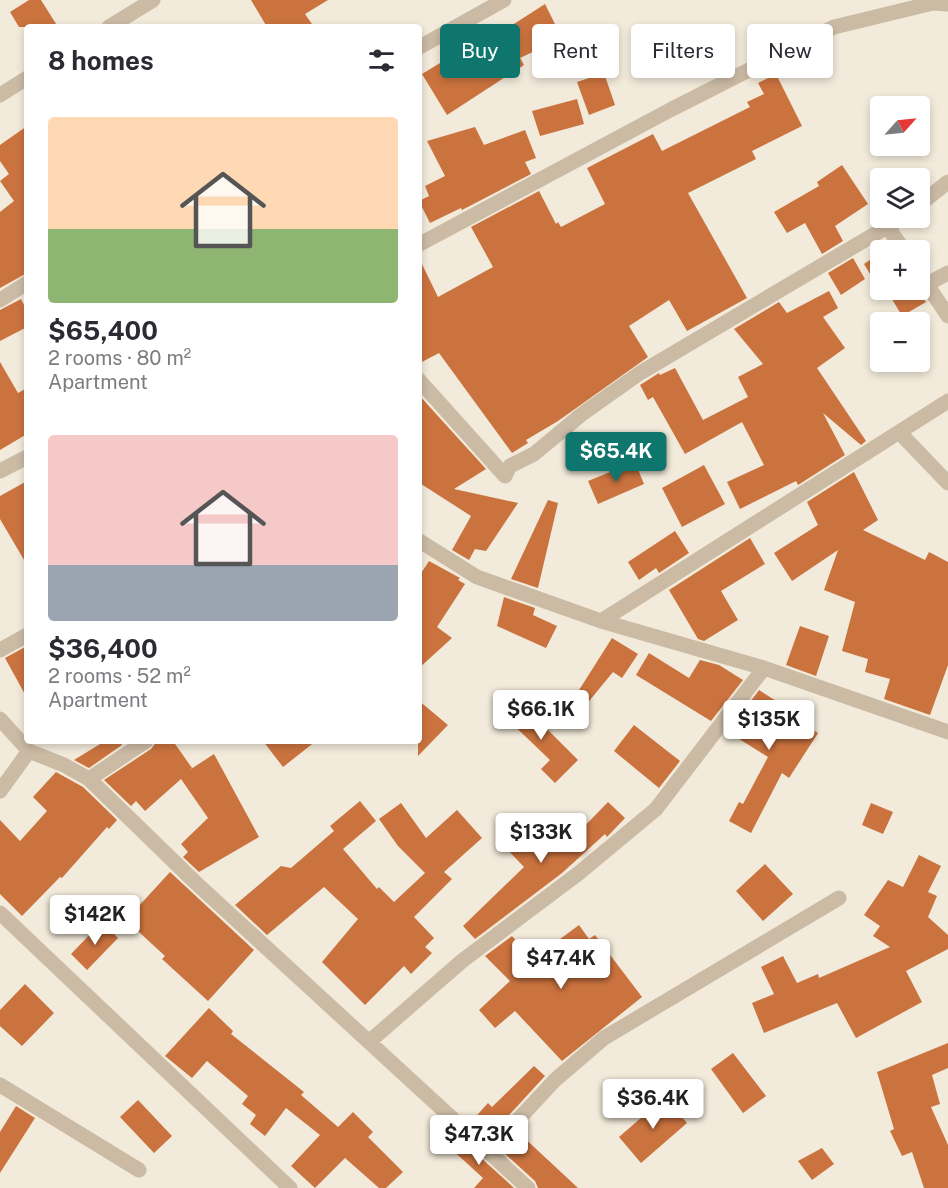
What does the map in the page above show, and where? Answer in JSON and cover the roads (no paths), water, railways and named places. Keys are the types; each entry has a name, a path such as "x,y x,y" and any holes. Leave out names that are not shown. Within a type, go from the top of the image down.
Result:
{"street":[{"path":"422,46 504,0"},
{"path":"114,24 149,1"},
{"path":"422,243 670,110 834,27 933,3 948,4"},
{"path":"0,94 24,80"},
{"path":"930,196 948,182"},
{"path":"422,383 505,476 510,466 534,454 582,414 640,373 822,263 888,228 897,240"},
{"path":"930,277 948,273"},
{"path":"0,300 24,285"},
{"path":"930,289 948,316"},
{"path":"601,621 948,401"},
{"path":"899,432 948,483"},
{"path":"0,471 24,459"},
{"path":"422,543 477,577 601,621 764,668 948,732"},
{"path":"0,650 24,637"},
{"path":"370,1041 462,961 579,873 656,809 764,668"},
{"path":"0,719 29,752 64,765 89,779 196,883 528,1188"},
{"path":"89,779 142,744"},
{"path":"0,791 29,752"},
{"path":"489,1151 555,1080 604,1038 839,898"},
{"path":"0,913 273,1182 290,1188"},
{"path":"0,1085 139,1170"}]}
